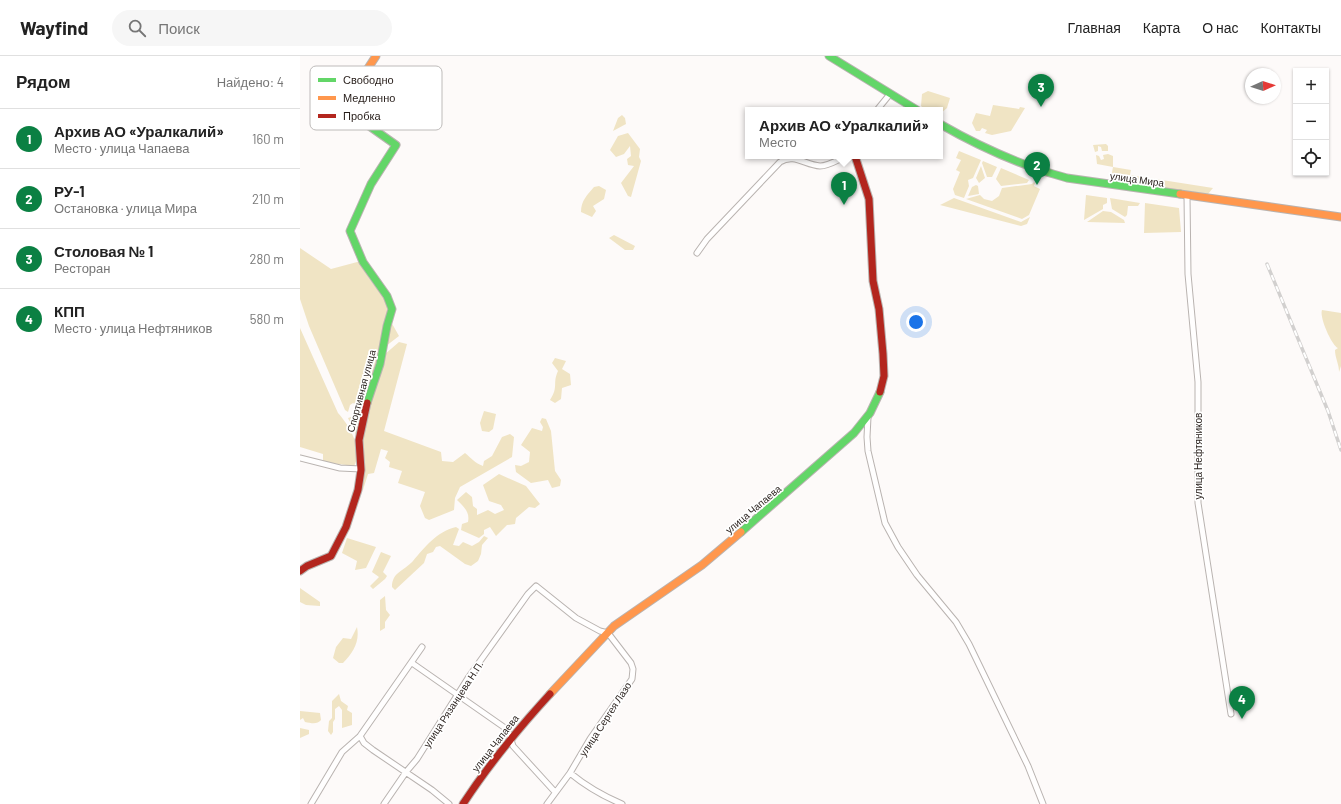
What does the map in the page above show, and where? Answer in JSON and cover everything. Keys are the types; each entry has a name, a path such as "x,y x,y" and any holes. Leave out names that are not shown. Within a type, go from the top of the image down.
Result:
{"main road":[{"name":"Спортивная улица","path":"369,66 376,56"},
{"path":"829,56 912,107"},
{"name":"улица Мира","path":"943,126 978,144 1055,175 1110,185 1341,217"},
{"name":"Спортивная улица","path":"300,571 332,554 358,490 361,469 358,442 361,424 382,354 385,328 392,309 381,285 372,276 352,239 350,231 371,184 396,145 375,130"},
{"name":"улица Чапаева","path":"463,804 484,771 510,737 614,626 702,565 820,465 854,433 868,417 879,397 884,376 883,354 879,309 873,281 869,199 856,159"}],"street":[{"path":"879,107 890,94"},
{"path":"698,253 707,239 784,159 799,159 820,166 839,159"},
{"name":"улица Нефтяников","path":"1187,196 1188,274 1198,382 1198,503 1231,714"},
{"path":"868,417 868,451 885,523 898,547 917,575 956,622 969,644 1028,766 1043,804"},
{"path":"300,458 340,468 361,469"},
{"name":"улица Рязанцева Н.П.","path":"384,804 417,759 468,678 513,614 536,586 576,618 600,631 608,633"},
{"name":"улица Сергея Лазо","path":"547,804 570,773 590,739 633,674 631,663 608,633"},
{"path":"311,804 342,752 360,736 422,647"},
{"path":"412,663 508,730 513,746 555,792"},
{"path":"360,736 364,743 372,750 441,796 449,804"},
{"path":"570,773 591,789 622,804"}],"shaded area":[{"path":"928,91 950,98 947,108 943,111 943,107 922,107 921,106 922,94"},
{"path":"993,105 1019,109 1020,107 1025,108 1011,131 992,135 985,133 987,130 982,128 980,131 976,131 972,123 976,113 990,116"},
{"path":"622,115 625,118 626,124 613,131 618,118"},
{"path":"628,133 640,149 639,157 641,161 631,197 628,196 621,183 634,166 628,165 627,159 631,156 630,146 624,154 616,157 610,150 618,136"},
{"path":"1106,144 1108,146 1108,151 1102,151 1101,147 1098,146 1098,151 1095,152 1093,145"},
{"path":"959,151 981,160 973,178 968,180 969,186 964,198 955,195 953,189 960,172 956,170 961,160 956,158"},
{"path":"1108,154 1113,156 1113,167 1097,164 1096,155 1099,156 1101,160 1104,159 1103,155"},
{"path":"983,161 997,167 992,177 987,177 982,163"},
{"path":"981,166 985,178 979,183 976,178"},
{"path":"1113,167 1131,170 1130,175 1213,188 1208,194 1113,181 1111,178"},
{"path":"1001,168 1029,180 1027,183 1001,186 996,179"},
{"path":"1034,182 1034,186 1040,189 1029,215 1022,219 966,199 980,195 984,199 992,201 999,196 1002,188 1032,184"},
{"path":"976,185 978,186 979,194 968,196 972,187"},
{"path":"599,186 606,190 604,199 593,206 596,211 592,217 581,212 582,205 583,201 594,187"},
{"path":"1086,195 1107,198 1107,203 1103,205 1103,209 1084,220"},
{"path":"954,198 1021,222 1030,217 1027,224 1021,226 940,205"},
{"path":"1110,198 1140,203 1138,206 1128,206 1127,215 1125,217 1112,209"},
{"path":"1145,203 1179,208 1181,232 1144,233"},
{"path":"1103,211 1111,212 1124,220 1125,223 1087,222"},
{"path":"614,235 635,246 633,250 625,250 609,238"},
{"path":"300,248 331,269 361,261 369,278 388,304 389,311 380,355 362,409 357,411 356,405 353,403 350,405 348,412 345,410 309,326 300,299"},
{"path":"1322,310 1341,313 1341,366 1339,372 1335,350 1338,348 1335,346 1327,331 1322,319"},
{"path":"390,320 399,336 386,346"},
{"path":"300,328 338,413 347,424 354,438 357,460 354,466 323,462 323,454 300,447"},
{"path":"399,342 407,344 384,431 441,452 442,461 453,462 465,453 475,462 483,466 484,461 492,456 502,437 510,434 514,437 512,457 460,487 455,498 454,510 429,520 425,518 420,506 425,492 398,483 402,471 389,467 390,462 385,458 388,451 381,449 374,473 368,474 363,490 361,489 365,465 360,442 363,439 360,435 384,355"},
{"path":"555,358 566,361 562,369 570,374 571,385 562,388 561,399 555,403 550,400 555,388 555,379 558,371 552,363"},
{"path":"484,411 496,414 493,429 489,432 482,431 480,423"},
{"path":"363,413 357,437 348,418"},
{"path":"542,418 546,419 551,431 555,471 561,480 560,486 552,488 548,480 531,483 516,472 515,465 521,466 529,462 530,452 521,445 532,428 542,431 543,427 540,422"},
{"path":"499,474 526,486 540,504 535,508 529,507 516,518 515,524 507,525 496,536 490,527 484,530 484,534 479,538 461,530 462,524 468,522 468,515 464,507 457,500 466,492 472,497 473,506 477,509 477,515 488,510 495,514 504,510 501,505 489,501 483,485"},
{"path":"456,527 459,529 453,545 459,546 463,542 472,546 479,542 484,536 488,538 482,545 481,554 478,561 471,566 465,564 440,546 436,547 433,552 427,554 424,563 395,590 392,587 396,575 410,564 422,550 437,536"},
{"path":"347,538 376,547 366,568 355,570 357,561 342,553"},
{"path":"381,552 391,556 383,572 387,576 373,589 370,586 379,577 372,572"},
{"path":"300,588 320,602 320,606 306,605 300,602"},
{"path":"385,596 386,610 390,615 385,622 385,628 380,631 380,600"},
{"path":"357,627 357,642 355,647 343,663 339,663 333,658 336,647 343,638 351,639"},
{"path":"339,694 341,701 348,706 347,710 352,713 352,725 342,728 342,710 339,706 335,709 333,732 331,735 328,731 329,721 332,718 332,701"},
{"path":"300,711 320,713 321,720 318,723 314,723 305,722 303,718 300,720"},
{"path":"300,728 309,730 309,734 300,738"}],"railway":[{"path":"1267,264 1328,411 1341,450"}],"traffic: fast":[{"path":"829,56 912,107"},
{"path":"943,126 1018,162 1067,178 1180,194"},
{"path":"367,403 380,364 387,326 392,309 387,296 363,262 350,231 371,184 396,145 375,130"},
{"path":"741,532 854,433 870,413 880,392"}],"traffic: slow":[{"path":"369,66 376,56"},
{"path":"1180,194 1341,217"},
{"path":"550,694 614,626 702,565 741,532"}],"traffic: jam":[{"path":"856,159 869,199 873,281 879,309 883,354 884,376 880,392"},
{"path":"300,571 307,566 331,556 346,527 358,490 361,470 359,440 367,403"},
{"path":"463,804 504,747 550,694"}],"place":[{"name":"Столовая № 1","path":"1041,107"},
{"name":"РУ-1","path":"1037,185"},
{"name":"Архив АО «Уралкалий»","path":"844,205"},
{"name":"КПП","path":"1242,719"}]}
